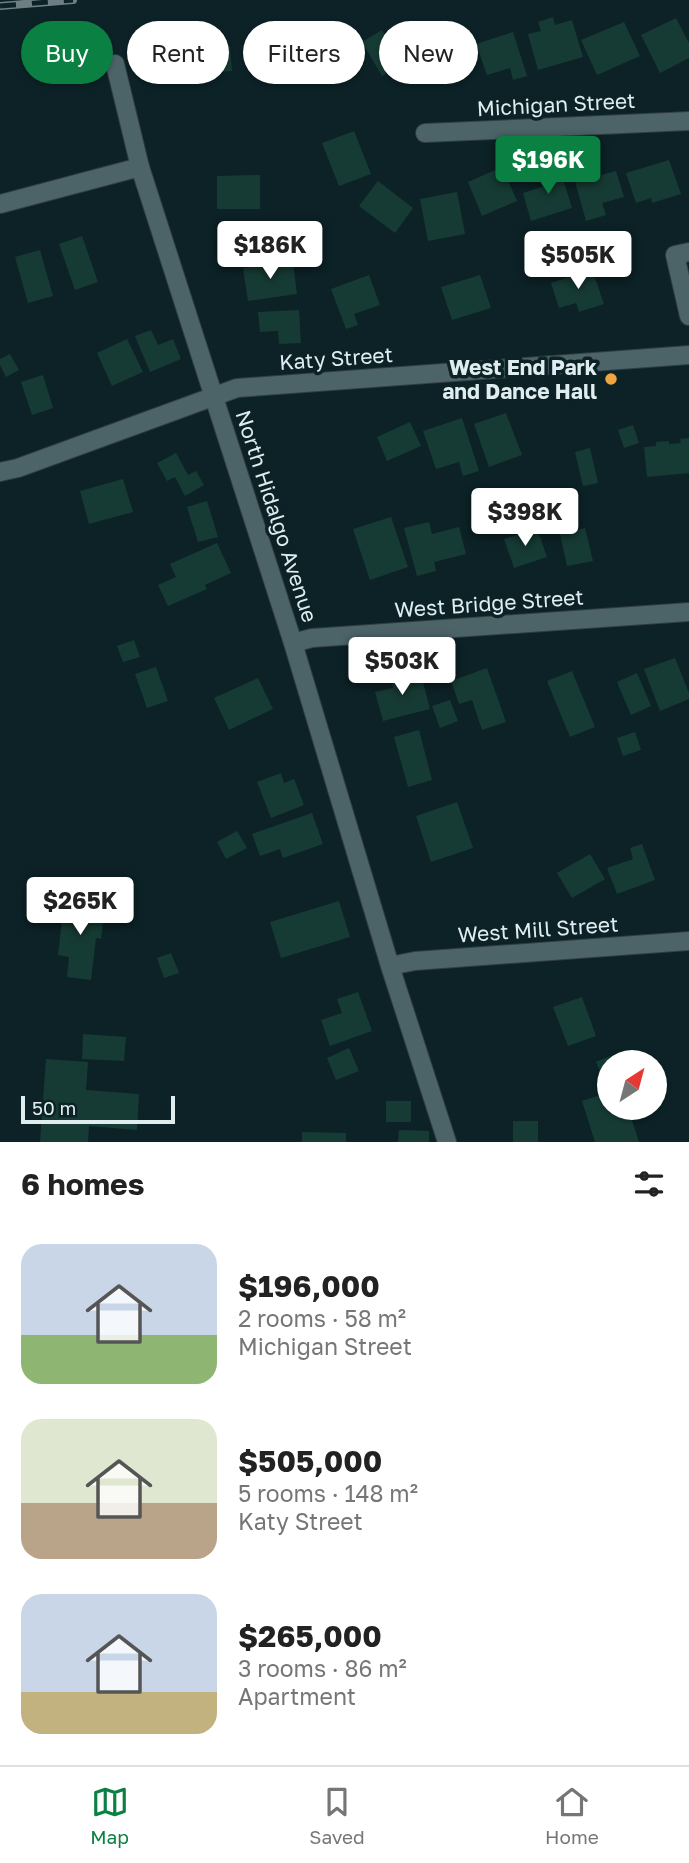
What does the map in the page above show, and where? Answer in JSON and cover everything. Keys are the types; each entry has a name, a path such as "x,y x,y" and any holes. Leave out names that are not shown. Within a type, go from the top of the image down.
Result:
{"street":[{"name":"North Hidalgo Avenue","path":"116,64 141,167 293,643 390,966 447,1142"},
{"name":"Michigan Street","path":"425,133 689,121"},
{"path":"0,204 141,167"},
{"path":"689,252 675,255 689,316"},
{"name":"Katy Street","path":"0,472 18,468 237,388 689,355"},
{"name":"West Bridge Street","path":"293,643 312,638 689,612"},
{"name":"West Mill Street","path":"390,966 415,961 689,941"}],"building":[{"path":"553,17 555,25 572,20 583,57 538,70 528,34 541,31 538,22"},
{"path":"676,18 689,43 689,58 660,73 641,35"},
{"path":"624,22 640,56 597,75 581,40"},
{"path":"379,32 379,71 365,47 365,40"},
{"path":"513,32 527,76 513,80 510,68 487,75 478,43"},
{"path":"229,46 232,71 229,71"},
{"path":"354,131 371,174 339,186 322,143"},
{"path":"669,160 681,194 652,203 651,198 636,203 626,173"},
{"path":"586,163 590,178 616,171 624,197 602,203 606,215 586,221 571,167"},
{"path":"559,166 572,208 531,221 523,193 548,185 543,171"},
{"path":"502,167 517,201 482,216 468,182"},
{"path":"260,175 260,209 217,209 217,176"},
{"path":"378,181 413,208 395,233 359,206"},
{"path":"457,192 465,234 428,241 420,199"},
{"path":"82,236 98,282 75,290 59,244"},
{"path":"40,250 53,296 28,303 15,257"},
{"path":"293,262 297,294 248,301 243,268"},
{"path":"592,269 604,304 579,312 576,303 559,308 551,283"},
{"path":"369,275 380,305 354,314 358,325 346,329 331,289"},
{"path":"480,275 491,308 452,320 441,287"},
{"path":"299,310 301,343 279,344 278,331 260,332 258,312"},
{"path":"151,330 158,345 173,339 181,359 150,372 135,336"},
{"path":"127,339 143,372 112,386 97,353"},
{"path":"10,354 19,370 6,377 0,359"},
{"path":"43,375 53,408 32,415 21,382"},
{"path":"506,413 522,455 489,467 474,424"},
{"path":"462,418 479,471 463,476 459,462 436,469 423,431"},
{"path":"410,422 421,446 387,461 377,437"},
{"path":"633,425 639,443 624,448 618,430"},
{"path":"689,438 689,473 647,477 644,447 656,446 656,442 681,443 680,439"},
{"path":"590,448 598,483 583,486 575,452"},
{"path":"176,453 188,475 196,471 204,485 185,496 175,477 167,481 157,463"},
{"path":"123,479 133,512 89,524 80,491"},
{"path":"207,501 218,537 198,542 187,507"},
{"path":"391,517 408,567 370,580 353,529"},
{"path":"429,522 432,534 459,527 466,554 434,562 436,571 417,576 404,528"},
{"path":"537,528 547,557 514,568 504,539"},
{"path":"585,528 593,561 567,566 560,534"},
{"path":"217,543 231,573 205,585 207,589 168,606 158,585 176,577 170,564"},
{"path":"134,640 140,657 123,662 117,646"},
{"path":"675,658 689,699 660,711 644,669"},
{"path":"156,667 168,701 147,708 135,674"},
{"path":"487,668 506,722 482,730 472,700 459,704 451,681"},
{"path":"406,671 409,681 422,678 430,709 383,721 375,692 393,688 389,675"},
{"path":"572,671 595,727 570,737 547,681"},
{"path":"637,673 651,706 631,715 617,682"},
{"path":"258,678 273,709 229,730 214,698"},
{"path":"450,700 458,721 440,728 432,706"},
{"path":"419,730 432,780 408,787 394,737"},
{"path":"635,732 641,750 623,756 617,738"},
{"path":"281,773 284,783 294,779 304,805 271,818 257,782"},
{"path":"457,802 473,848 431,862 416,816"},
{"path":"312,813 323,844 283,858 280,849 260,856 252,834"},
{"path":"237,831 247,848 226,859 217,842"},
{"path":"642,844 655,880 617,894 607,868 633,859 630,848"},
{"path":"590,854 605,879 572,898 557,873"},
{"path":"64,901 105,906 101,939 96,938 91,980 67,977 69,957 58,955"},
{"path":"339,901 350,937 281,958 270,922"},
{"path":"171,953 179,973 164,978 157,958"},
{"path":"358,992 372,1031 330,1046 321,1020 342,1013 337,999"},
{"path":"582,997 596,1036 568,1046 553,1007"},
{"path":"83,1034 126,1037 124,1061 82,1059"},
{"path":"349,1048 359,1071 336,1080 327,1058"},
{"path":"46,1059 88,1062 86,1090 139,1094 137,1130 89,1126 88,1142 40,1142"},
{"path":"597,1096 597,1120 632,1120 639,1142 595,1142 582,1101"},
{"path":"386,1101 411,1101 411,1122 386,1122"},
{"path":"513,1121 538,1121 538,1142 513,1142"},
{"path":"399,1130 429,1131 429,1142 398,1142"},
{"path":"302,1132 346,1133 346,1142 302,1142"}],"railway":[{"path":"0,6 73,0"}],"place":[{"name":"West End Park and Dance Hall","path":"611,379"}]}
